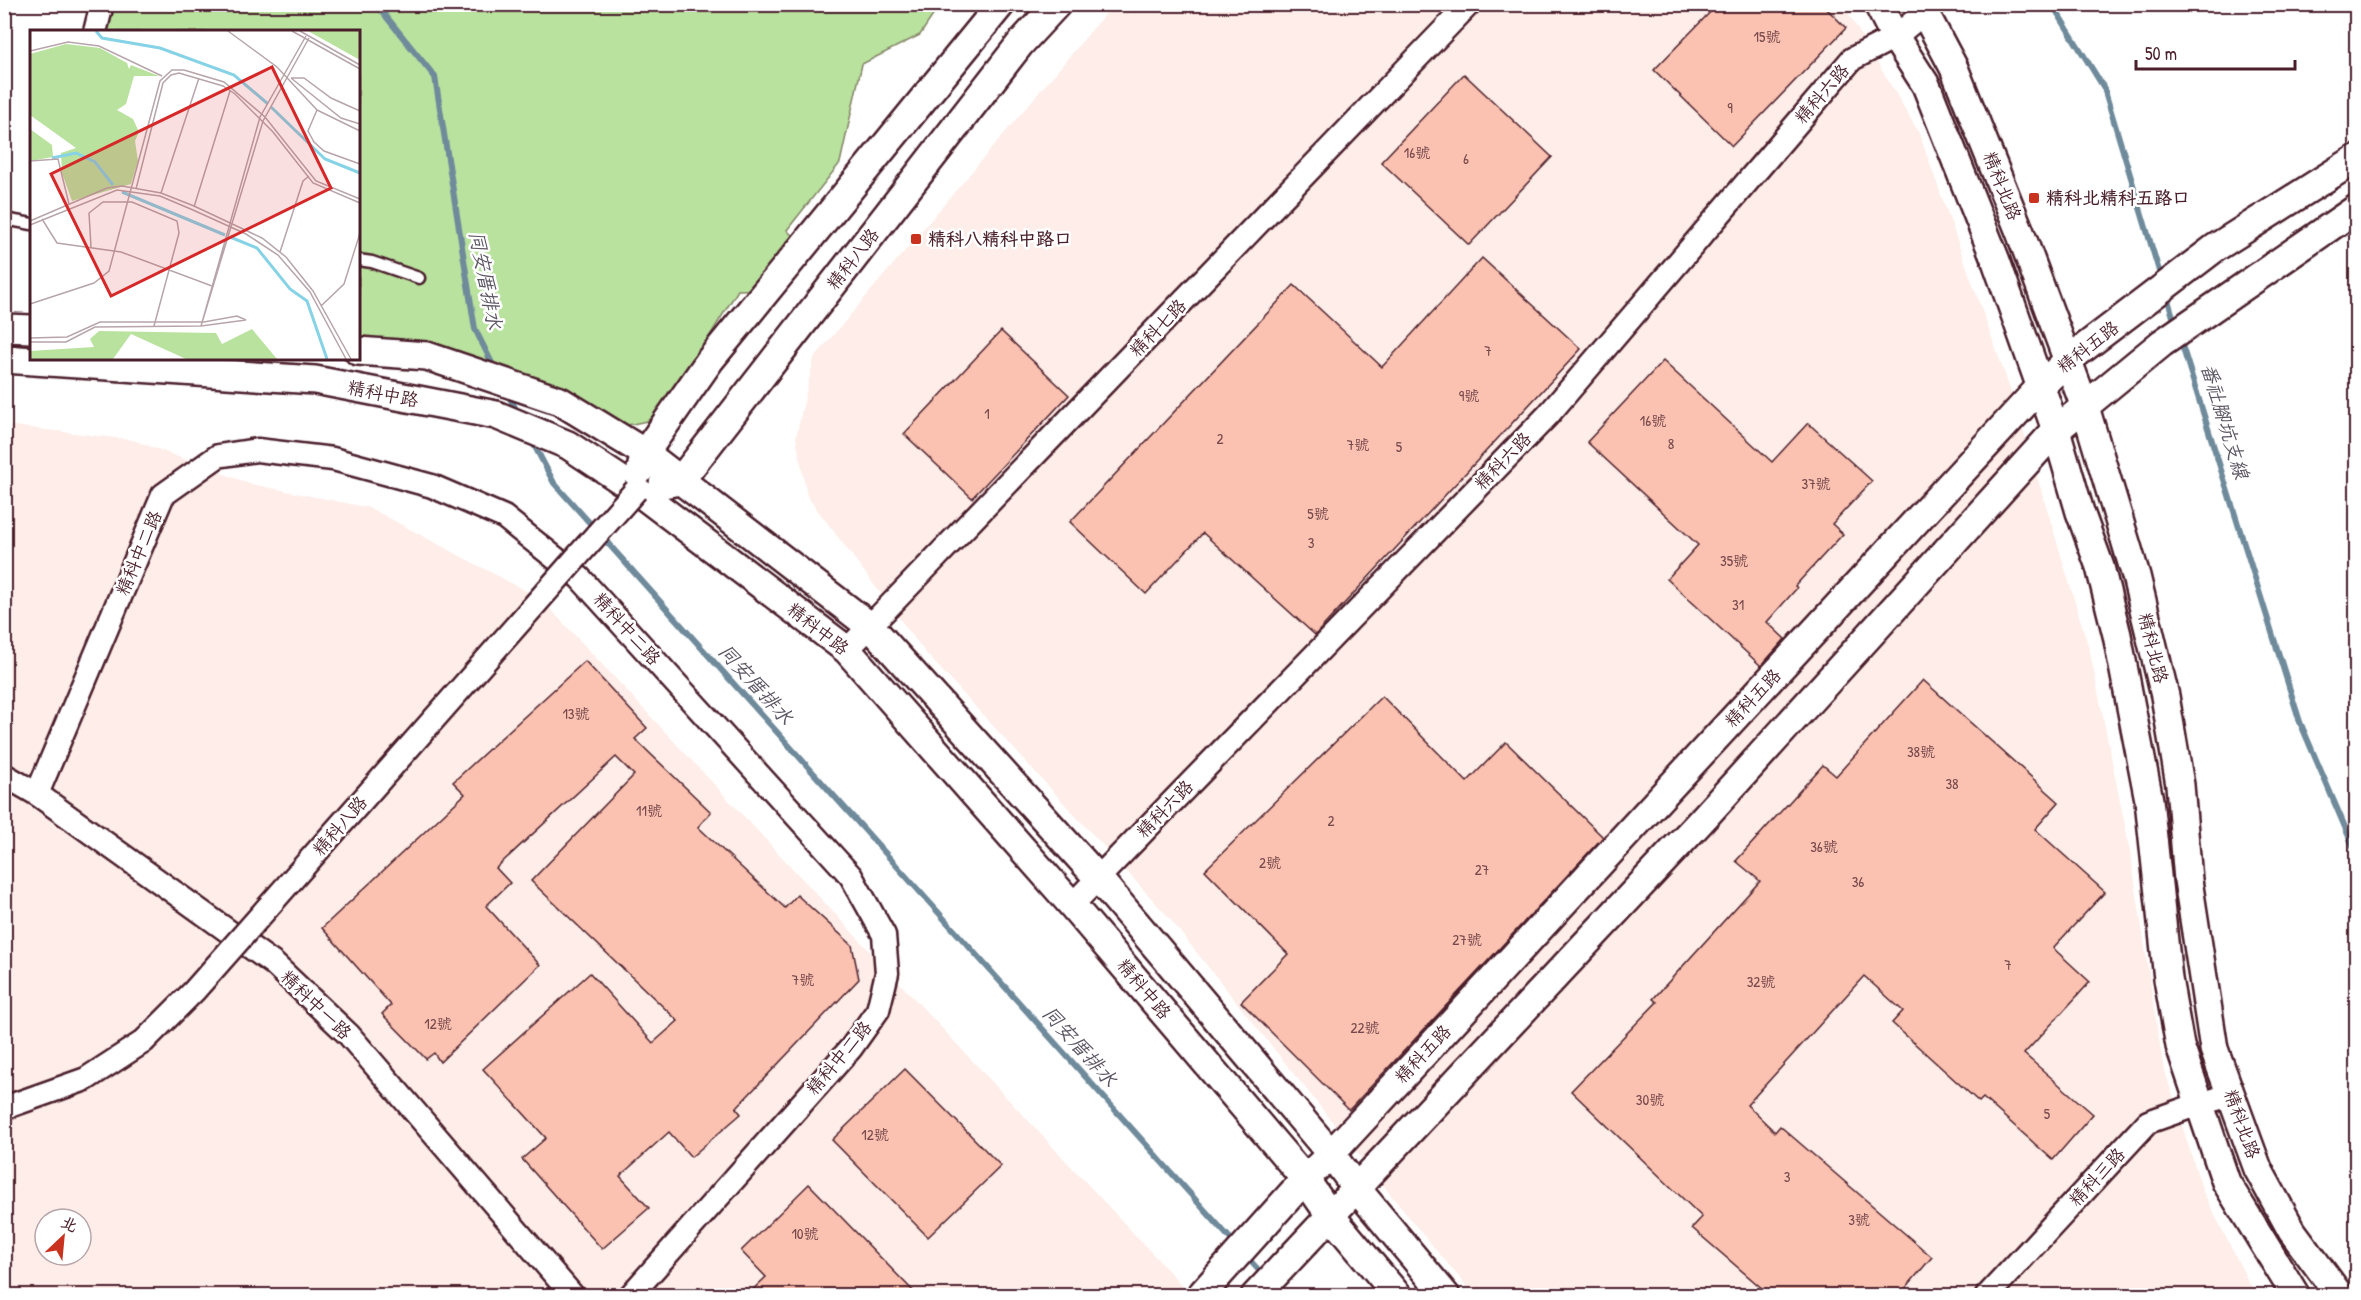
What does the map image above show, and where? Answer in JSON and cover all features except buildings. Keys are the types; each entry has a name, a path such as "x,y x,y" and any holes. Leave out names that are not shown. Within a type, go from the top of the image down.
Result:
{"street":[{"path":"96,30 102,4"},
{"name":"精科八路","path":"4,1108 86,1079 143,1042 194,991 636,490 645,453 710,360 1001,4"},
{"name":"精科八路","path":"680,481 1020,44 1056,4"},
{"name":"精科七路","path":"847,650 1469,4"},
{"name":"精科北路","path":"1878,4 1895,37 1926,85 1996,261 2042,386 2080,512 2100,567 2117,635 2149,800 2168,979 2180,1046 2226,1182 2296,1296"},
{"name":"精科北路","path":"1923,8 1954,68 2020,232 2085,407 2136,576 2165,696 2180,785 2188,880 2214,1049 2258,1169 2292,1231 2340,1296"},
{"name":"精科六路","path":"1072,905 1548,415 1852,59 1895,37 1923,8"},
{"name":"精科五路","path":"1200,1296 1305,1179 1331,1154 2068,360 2215,248 2356,159"},
{"path":"1255,1296 1700,822 2056,430 2162,343 2356,209"},
{"path":"4,328 30,329"},
{"name":"精科中路","path":"360,351 427,356 560,401 645,453 871,627 1098,878 1331,1154 1357,1189 1446,1296"},
{"name":"精科中路","path":"4,359 315,380 496,415 568,445 636,490 847,650 1072,905 1305,1179 1330,1215 1398,1296"},
{"name":"精科中二路","path":"37,794 163,495 218,456 257,450 333,459 432,486 504,517 580,578 850,876 884,934 887,973 878,1010 851,1048 630,1296"},
{"path":"636,490 680,481"},
{"name":"精科中一路","path":"4,775 37,794 274,964 349,1035 573,1296"},
{"name":"精科三路","path":"1987,1296 2148,1122 2231,1095"}],"lane":[{"path":"4,219 30,224"},
{"path":"360,260 372,262 419,278"}],"shaded area":[{"path":"1113,5 1841,5 1847,11 1919,133 2016,406 2090,652 2131,856 2163,1065 2203,1192 2249,1283 2258,1295 1474,1295 1415,1225 1165,913 924,651 807,496 796,437 814,358"},
{"path":"5,425 133,440 251,484 370,508 541,599 1191,1295 5,1296"}],"green space":[{"path":"111,4 940,5 920,35 862,64 840,163 787,230 807,251 775,289 738,290 669,402 647,421 628,425 360,343 360,30 100,30"}],"waterway":[{"name":"同安厝排水","path":"376,4 435,77 475,329 496,371"},
{"name":"番社腳坑支線","path":"2052,4 2104,88 2162,281"},
{"name":"番社腳坑支線","path":"2166,293 2176,327"},
{"name":"番社腳坑支線","path":"2180,339 2300,722 2356,853"},
{"name":"同安厝排水","path":"507,393 518,413"},
{"name":"同安厝排水","path":"531,439 554,483 1236,1245"},
{"name":"同安厝排水","path":"1245,1255 1264,1276"},
{"name":"同安厝排水","path":"1273,1286 1281,1296"}],"place":[{"name":"精科北精科五路口","path":"2034,198"},
{"name":"精科八精科中路口","path":"916,239"}]}
